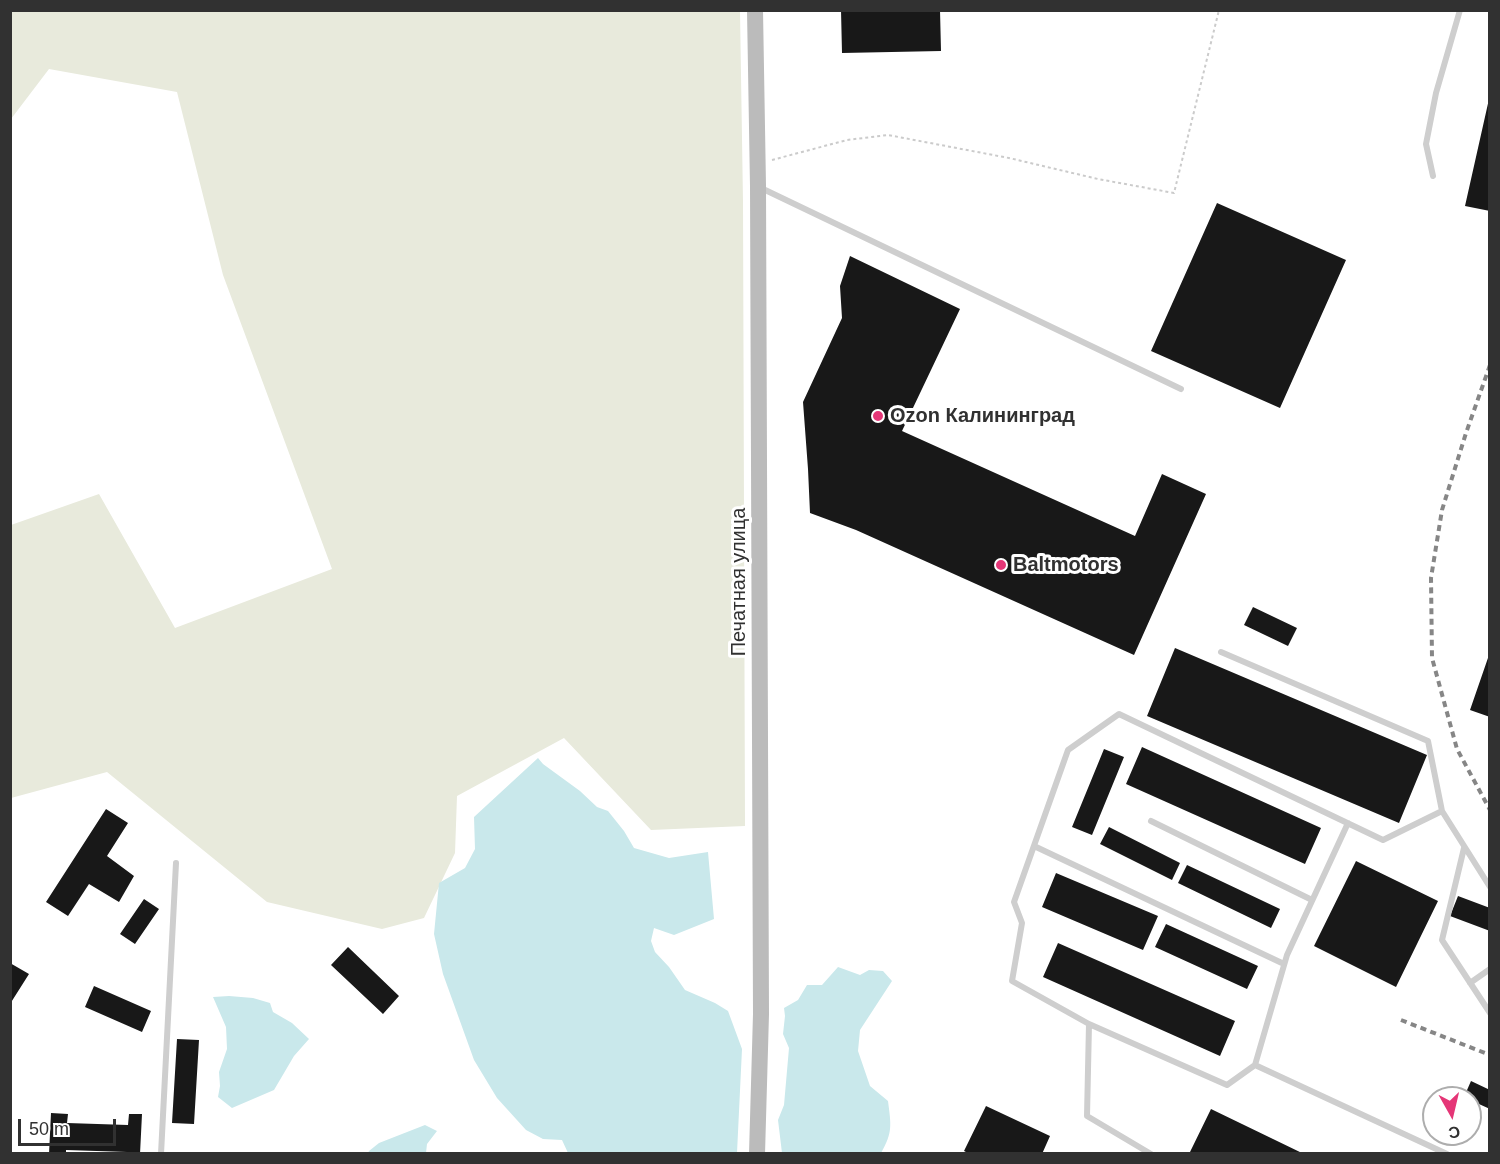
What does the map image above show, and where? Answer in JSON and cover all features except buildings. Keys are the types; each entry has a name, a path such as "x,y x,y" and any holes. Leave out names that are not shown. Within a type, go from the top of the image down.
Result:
{"street":[{"name":"Печатная улица","path":"755,10 758,164 761,1014 757,1154"}],"lane":[{"path":"1433,176 1426,144 1436,93 1460,10"},
{"path":"758,186 1181,389"},
{"path":"1221,652 1428,741 1442,811 1490,887"},
{"path":"1348,823 1287,955 1255,1065 1227,1085 1089,1024 1012,981 1022,923 1014,902 1068,750 1119,714 1348,823 1383,840 1442,811"},
{"path":"1150,821 1312,900"},
{"path":"1034,846 1284,964"},
{"path":"1464,847 1442,940 1490,1013"},
{"path":"160,1154 176,863"},
{"path":"1470,983 1490,969"},
{"path":"1089,1024 1087,1116 1151,1154"},
{"path":"1255,1065 1447,1154"}],"path":[{"path":"758,164 847,140 888,135 1174,193 1219,10"}],"shaded area":[{"path":"11,11 740,11 743,202 745,826 651,830 564,738 457,796 455,853 424,918 382,929 267,902 107,772 11,798 11,525 99,494 175,628 332,569 223,275 177,92 49,69 11,119"}],"water":[{"path":"538,758 597,807 608,811 634,848 669,858 708,852 714,919 674,935 654,928 651,941 655,952 685,990 728,1011 742,1049 737,1153 568,1153 562,1140 543,1139 526,1130 497,1098 474,1060 443,974 434,934 439,883 465,868 475,849 474,817"},
{"path":"838,967 860,975 869,970 883,971 892,981 860,1030 858,1051 870,1086 888,1101 890,1122 888,1139 881,1153 782,1153 778,1120 784,1105 789,1048 783,1034 784,1008 798,1000 807,985 822,985"},
{"path":"213,997 253,998 270,1003 273,1012 292,1023 309,1039 294,1056 274,1090 232,1108 218,1097 219,1072 227,1049 226,1027"},
{"path":"425,1125 437,1131 427,1144 426,1153 368,1153 379,1143"}],"railway":[{"path":"1490,365 1442,510 1431,578 1432,658 1457,749 1490,810"},
{"path":"1401,1020 1490,1055"}],"place":[{"name":"Ozon Калининград","path":"878,416"},
{"name":"Baltmotors","path":"1001,565"}]}
